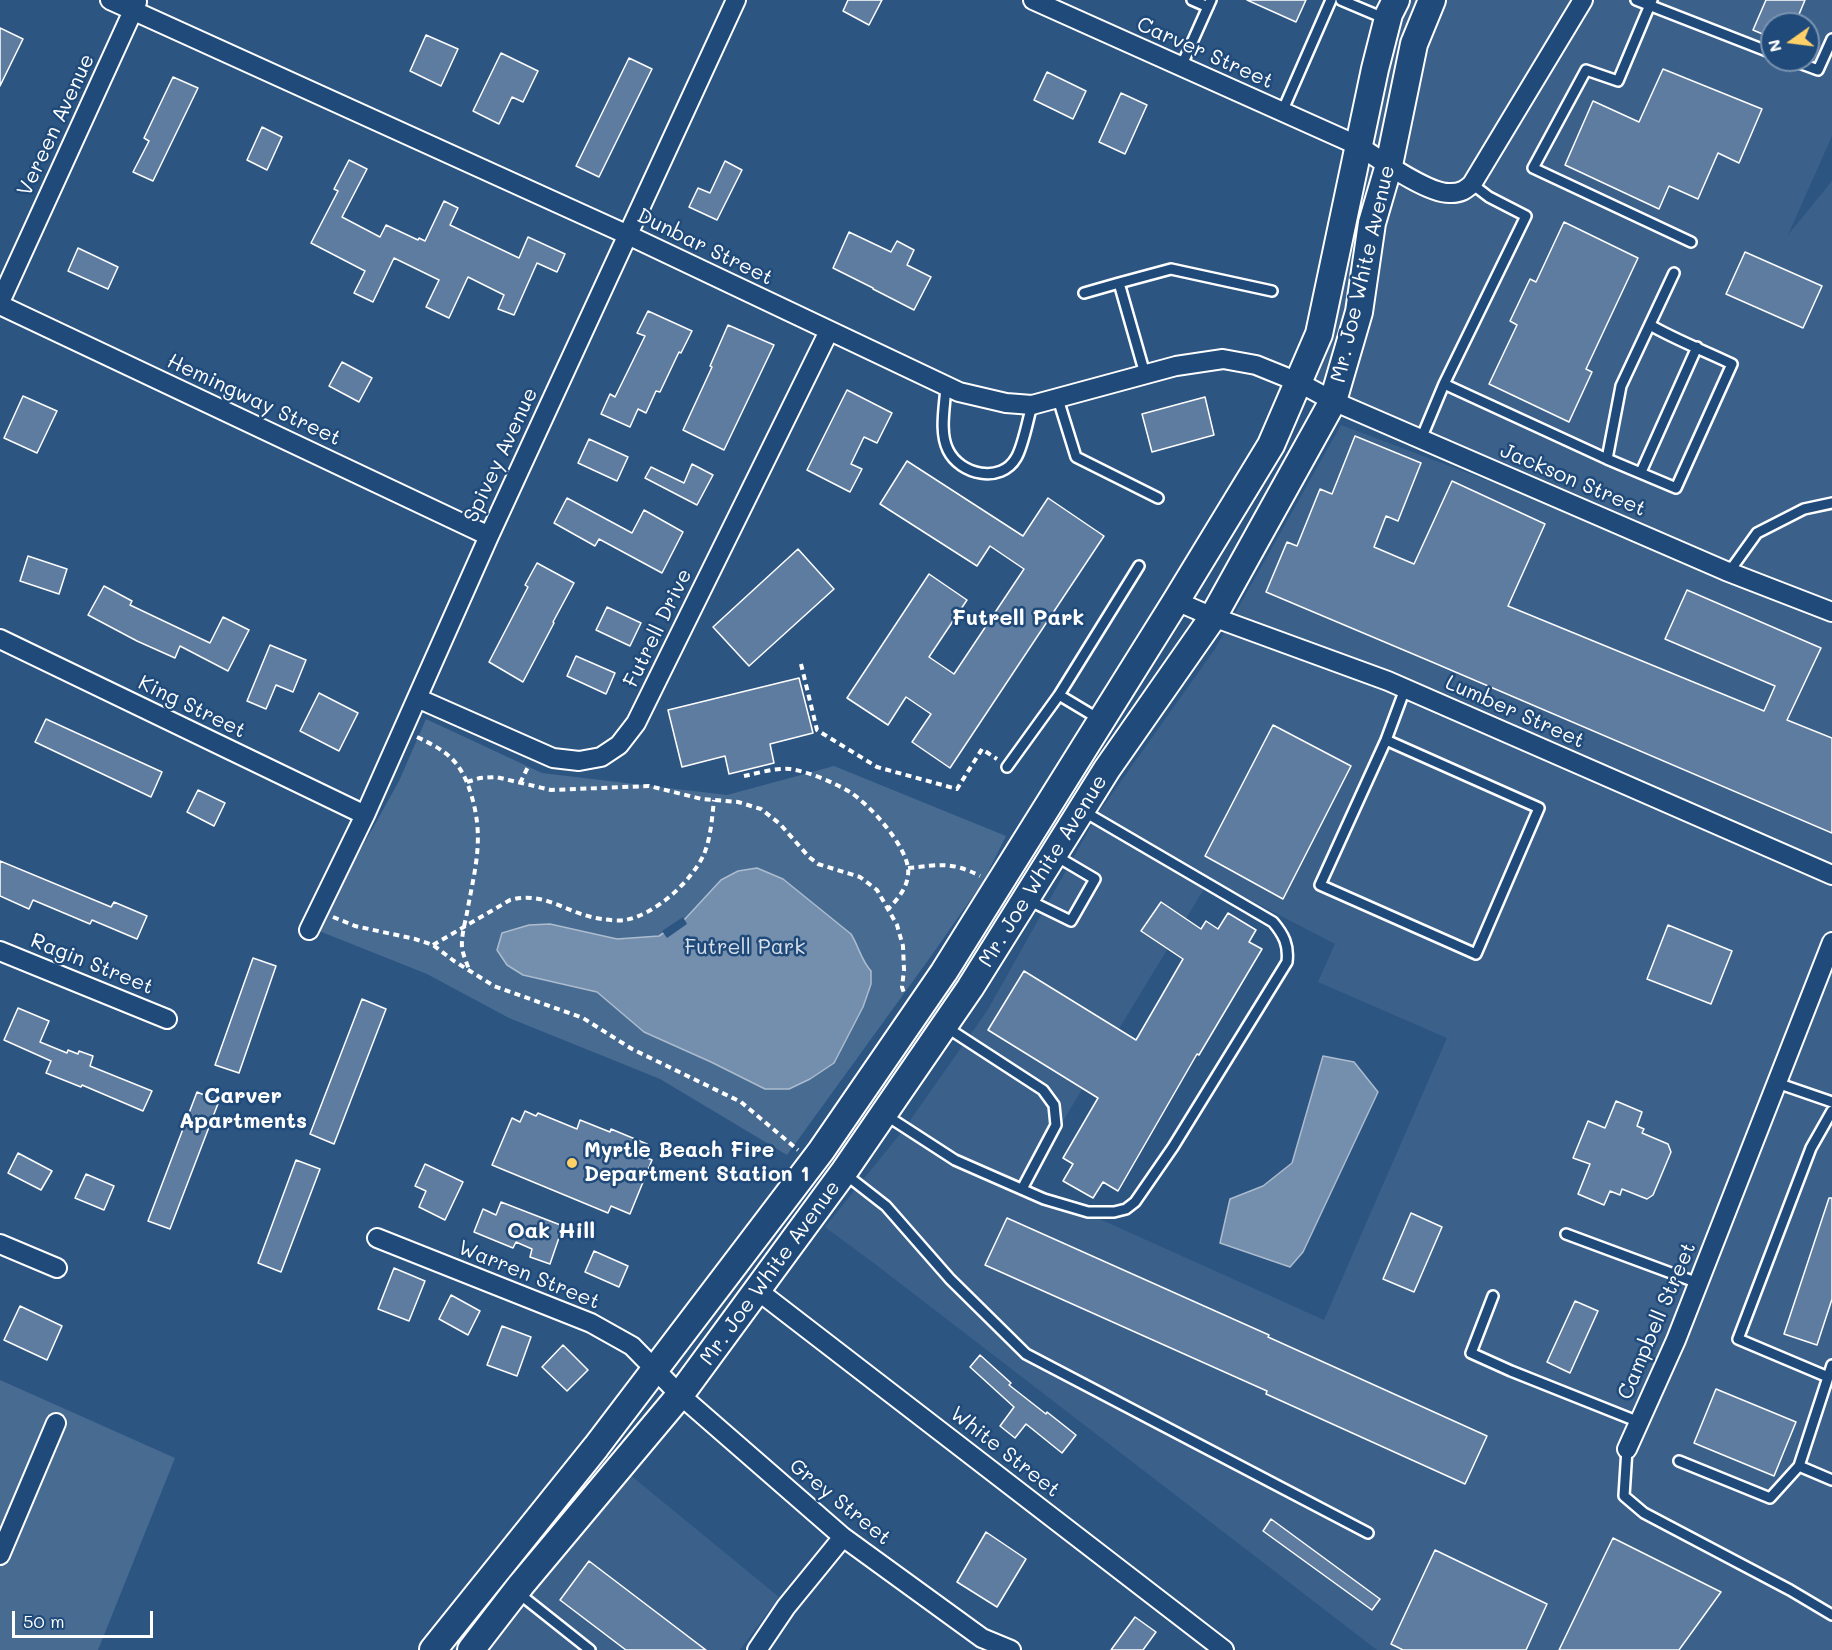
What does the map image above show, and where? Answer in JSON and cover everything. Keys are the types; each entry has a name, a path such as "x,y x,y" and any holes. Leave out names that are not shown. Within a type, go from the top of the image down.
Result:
{"main road":[{"name":"Mr. Joe White Avenue","path":"476,1648 516,1591 680,1395 843,1173 970,988 1107,769 1213,617 1333,401 1359,312 1372,223 1389,165 1414,44 1432,0"},
{"name":"Mr. Joe White Avenue","path":"433,1650 596,1447 812,1162 944,972 1271,445 1318,334 1359,146 1392,10"}],"street":[{"name":"Dunbar Street","path":"110,0 135,5 959,392 1006,403 1032,405 1176,366 1223,359 1256,365 1298,382"},
{"name":"Spivey Avenue","path":"309,930 365,815 489,536 736,0"},
{"name":"Carver Street","path":"1033,0 1359,146 1433,190 1449,194 1464,192 1472,184"},
{"path":"1472,184 1583,0"},
{"name":"Vereen Avenue","path":"0,303 135,5"},
{"name":"Hemingway Street","path":"0,303 489,536"},
{"name":"Futrell Drive","path":"417,698 553,758 579,761 601,757 619,745 636,723 829,331"},
{"name":"Jackson Street","path":"1298,382 1333,401 1729,572 1832,612"},
{"name":"Lumber Street","path":"1176,601 1405,689 1832,875"},
{"name":"King Street","path":"0,639 365,815"},
{"name":"Campbell Street","path":"1627,1449 1676,1340 1832,942"},
{"name":"Ragin Street","path":"0,951 167,1020"},
{"name":"Warren Street","path":"377,1238 591,1323 632,1346 655,1370"},
{"path":"0,1244 57,1268"},
{"name":"White Street","path":"757,1290 1224,1650"},
{"name":"Grey Street","path":"655,1370 680,1395 843,1537 981,1638 1011,1650"},
{"path":"0,1555 56,1423"},
{"path":"758,1650 786,1607 843,1537"}],"lane":[{"path":"1181,67 1209,4 1192,0"},
{"path":"1282,112 1331,0"},
{"path":"1341,0 1392,10"},
{"path":"1636,0 1651,3 1760,47"},
{"path":"1651,3 1618,81 1586,70 1533,168 1691,242"},
{"path":"1820,66 1832,39"},
{"path":"1421,439 1444,384 1527,216 1489,197 1472,184"},
{"path":"1084,292 1171,269 1272,291"},
{"path":"1607,459 1621,386 1674,273"},
{"path":"1119,283 1145,374"},
{"path":"1444,384 1676,488 1732,364 1650,325"},
{"path":"1641,472 1697,347"},
{"path":"946,386 943,432 947,450 964,468 981,473 995,474 1007,469 1017,457 1032,405"},
{"path":"1058,399 1076,457 1158,498"},
{"path":"1729,572 1757,533 1804,509 1832,503"},
{"path":"1007,767 1059,695 1138,566"},
{"path":"1386,740 1539,808 1476,954 1320,885 1386,740 1405,689"},
{"path":"1059,695 1101,721"},
{"path":"883,1113 955,1160 1044,1199 1088,1212 1114,1212 1126,1209 1135,1202 1173,1147 1287,962 1288,953 1283,933 1273,922 1081,810"},
{"path":"1026,899 1071,921 1095,879 1053,854"},
{"path":"944,1026 1043,1090 1054,1105 1056,1125 1022,1189"},
{"path":"1777,1083 1832,1102"},
{"path":"1828,1377 1738,1339 1811,1148 1832,1111"},
{"path":"843,1173 886,1206 950,1279 1026,1354 1368,1533"},
{"path":"1566,1234 1698,1283"},
{"path":"1493,1296 1471,1353 1639,1422"},
{"path":"1679,1461 1770,1498 1799,1466 1832,1365"},
{"name":"Campbell Street","path":"1627,1449 1624,1496 1644,1513 1790,1590 1832,1615"},
{"path":"1799,1466 1832,1480"},
{"path":"516,1591 590,1650"}],"path":[{"path":"801,664 817,730 878,766 957,789 982,749 1007,767"},
{"path":"402,731 447,753 459,765 468,782 477,812 478,853 462,948 469,971"},
{"path":"744,776 790,770 819,778 851,792 884,822 902,851 908,868 907,883 889,908"},
{"path":"468,782 480,778 496,777 551,790 649,786 702,799 738,802 761,809 780,824 809,857 819,864 860,877 877,890 897,925 903,946 902,987 904,994 919,1008"},
{"path":"433,945 510,900 522,897 536,897 601,919 624,921 641,916 664,902 687,880 704,855 710,834 714,800"},
{"path":"908,868 946,864 963,867 997,886"},
{"path":"318,911 355,926 433,945 494,986 583,1018 632,1049 741,1102 812,1162"}],"shaded area":[{"path":"1396,0 1832,0 1832,136 1788,235 1832,181 1832,1650 1377,1650 825,1227 904,1129 987,1011 1099,812 1215,649 1341,425 1708,564 1298,382","holes":["1210,879 1335,944 1318,982 1447,1038 1324,1320 1024,1185"]},
{"path":"757,868 783,879 851,934 871,971 871,984 863,1007 834,1063 810,1079 789,1089 765,1089 644,1032 597,992 523,975 507,965 497,950 502,933 529,925 550,924 617,939 659,936 685,919 721,880 738,871"},
{"path":"1323,1056 1354,1062 1378,1092 1303,1252 1290,1267 1220,1243 1230,1199 1263,1186 1292,1163"},
{"path":"596,1447 779,1597 740,1650 433,1650"}],"green space":[{"name":"Futrell Park","path":"426,719 542,773 727,795 834,766 1006,836 983,882 787,1155 660,1079 509,1018 427,974 319,931 327,910 399,781"},
{"path":"0,1380 175,1458 98,1650 0,1650"}],"pier":[{"path":"683,917 687,924 667,938 662,931"}],"building":[{"path":"848,0 882,0 869,25 843,11"},
{"path":"1247,0 1306,0 1296,22"},
{"path":"1766,0 1805,0 1800,12 1761,12"},
{"path":"1760,14 1760,33 1753,30"},
{"path":"0,28 23,39 0,86"},
{"path":"426,35 458,49 441,86 410,71"},
{"path":"501,53 538,71 523,102 512,97 499,124 473,111"},
{"path":"629,58 652,69 599,177 576,166"},
{"path":"1663,69 1762,109 1739,163 1718,153 1698,199 1669,186 1659,209 1565,165 1593,101 1639,122"},
{"path":"1047,72 1086,91 1073,119 1034,100"},
{"path":"173,77 198,88 153,181 133,172 149,141 144,138"},
{"path":"1121,93 1147,105 1125,154 1099,142"},
{"path":"262,127 282,137 267,170 247,160"},
{"path":"349,160 367,169 342,217 380,237 386,225 425,241 444,201 458,208 450,225 519,258 528,237 565,254 557,272 537,263 514,315 498,309 504,295 468,277 449,318 426,307 439,280 394,258 373,302 354,293 365,271 311,243 338,191 334,189"},
{"path":"725,161 742,170 717,220 689,207 698,188 710,193"},
{"path":"1564,222 1638,258 1586,369 1592,372 1569,422 1489,384 1517,325 1510,321 1530,279 1536,282"},
{"path":"849,232 891,252 897,241 914,250 907,265 931,277 914,310 833,268"},
{"path":"78,248 118,267 108,289 68,271"},
{"path":"1745,252 1822,286 1803,328 1726,294"},
{"path":"648,311 692,331 660,392 656,391 646,413 638,409 630,427 601,414 610,394 615,397 645,336 637,333"},
{"path":"728,325 774,345 724,450 683,430 712,367 710,366"},
{"path":"342,362 372,378 359,402 329,386"},
{"path":"847,390 892,413 877,443 864,437 851,464 862,469 850,492 807,470"},
{"path":"23,396 57,411 37,453 4,438"},
{"path":"1205,397 1214,435 1152,452 1142,414"},
{"path":"1355,436 1421,463 1398,521 1386,516 1374,547 1414,564 1452,481 1545,524 1508,606 1764,711 1775,686 1665,639 1687,590 1821,648 1787,720 1832,738 1832,833 1266,592 1287,542 1297,546 1320,489 1332,494"},
{"path":"589,439 628,457 617,481 578,463"},
{"path":"907,461 1023,536 1048,498 1104,536 950,768 912,742 931,714 906,697 888,725 847,698 929,574 967,600 929,657 954,674 1024,569 990,546 977,566 880,504"},
{"path":"692,464 713,475 697,505 645,478 651,467 684,483"},
{"path":"567,498 632,533 644,510 683,532 662,573 599,539 595,546 554,523"},
{"path":"798,549 834,589 749,666 713,627"},
{"path":"28,556 67,569 59,594 20,581"},
{"path":"537,563 574,583 523,682 489,662 528,587 525,585"},
{"path":"104,586 132,601 130,605 210,643 223,617 249,630 228,671 180,646 175,658 88,615"},
{"path":"607,607 641,623 630,646 596,630"},
{"path":"270,645 306,660 293,692 276,685 266,709 247,701"},
{"path":"576,656 615,673 606,694 567,676"},
{"path":"799,678 813,733 770,744 774,763 729,774 725,756 682,767 668,710"},
{"path":"319,693 358,713 339,751 300,731"},
{"path":"46,719 162,772 151,797 35,742"},
{"path":"1273,725 1351,766 1283,899 1205,856"},
{"path":"198,790 225,803 214,826 187,812"},
{"path":"0,861 111,907 114,902 147,916 137,939 92,920 90,924 33,900 29,909 0,896"},
{"path":"1161,902 1201,929 1206,921 1218,929 1228,913 1256,930 1249,942 1262,949 1199,1055 1197,1054 1118,1191 1103,1182 1093,1198 1063,1181 1073,1164 1063,1158 1098,1098 988,1030 1024,971 1136,1040 1183,959 1141,931"},
{"path":"1668,925 1732,951 1711,1004 1647,979"},
{"path":"253,958 276,966 239,1073 215,1065"},
{"path":"362,999 386,1009 334,1144 310,1134"},
{"path":"18,1008 49,1021 40,1042 67,1053 68,1050 78,1054 79,1051 93,1056 90,1066 152,1091 143,1111 82,1085 81,1087 46,1073 51,1061 4,1040"},
{"path":"197,1092 219,1101 170,1229 148,1221"},
{"path":"1616,1101 1642,1112 1637,1126 1644,1129 1642,1133 1668,1144 1671,1152 1653,1195 1647,1199 1622,1189 1620,1195 1610,1191 1604,1205 1578,1194 1590,1164 1573,1158 1588,1121 1605,1128"},
{"name":"Myrtle Beach Fire Department Station 1","path":"525,1111 536,1116 538,1113 577,1129 580,1120 610,1132 611,1129 647,1144 642,1156 652,1160 630,1214 611,1206 608,1213 492,1165 512,1118 520,1122"},
{"path":"18,1153 52,1171 41,1190 8,1173"},
{"path":"296,1160 320,1169 281,1272 258,1263"},
{"path":"425,1164 463,1182 445,1220 419,1207 426,1191 415,1186"},
{"path":"86,1174 114,1186 104,1210 75,1198"},
{"path":"1829,1198 1832,1198 1832,1299 1817,1345 1784,1334"},
{"path":"501,1202 563,1226 550,1264 530,1257 532,1249 516,1242 513,1248 474,1232 483,1209 496,1215"},
{"path":"1411,1213 1442,1227 1414,1292 1383,1279"},
{"path":"1007,1218 1269,1335 1268,1337 1487,1436 1465,1484 1266,1394 1267,1391 985,1265"},
{"path":"594,1251 628,1266 619,1287 585,1272"},
{"path":"394,1268 425,1281 409,1321 378,1309"},
{"path":"451,1295 480,1311 468,1335 439,1319"},
{"path":"1575,1301 1598,1311 1570,1373 1547,1362"},
{"path":"20,1306 62,1326 47,1360 4,1340"},
{"path":"502,1326 531,1337 517,1376 487,1365"},
{"path":"563,1345 588,1370 567,1391 542,1367"},
{"path":"980,1355 1011,1383 1009,1385 1076,1435 1062,1453 1026,1424 1015,1438 1000,1426 1014,1407 970,1367"},
{"path":"1716,1389 1796,1422 1774,1476 1694,1443"},
{"path":"1271,1519 1380,1599 1372,1610 1263,1531"},
{"path":"986,1532 1026,1559 997,1607 957,1582"},
{"path":"1613,1538 1721,1592 1679,1650 1559,1650"},
{"path":"1435,1550 1547,1604 1526,1650 1403,1650 1391,1644"},
{"path":"589,1561 706,1650 626,1650 560,1600"},
{"path":"1135,1617 1156,1632 1143,1650 1111,1650"}],"place":[{"name":"Myrtle Beach Fire Department Station 1","path":"572,1163"}],"district":[{"name":"Futrell Park","path":"1018,618"},
{"name":"Carver Apartments","path":"243,1108"},
{"name":"Oak Hill","path":"551,1231"}]}
